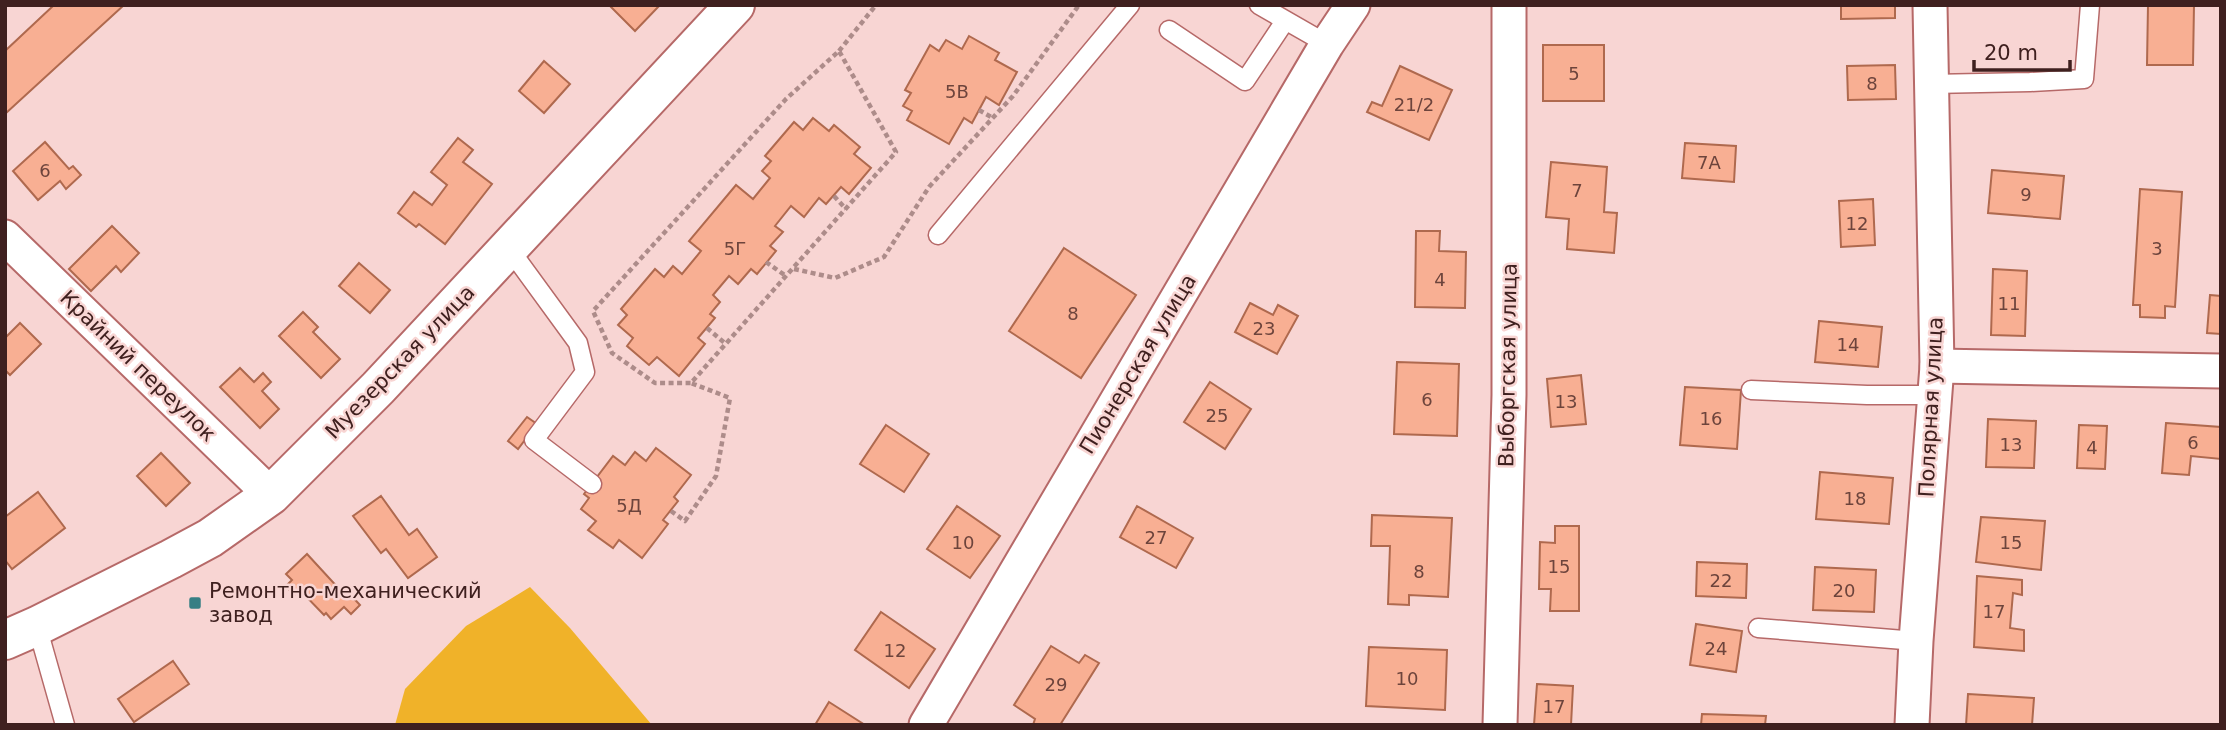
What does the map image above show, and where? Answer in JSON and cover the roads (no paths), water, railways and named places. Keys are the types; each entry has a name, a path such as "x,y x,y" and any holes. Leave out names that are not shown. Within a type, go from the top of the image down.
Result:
{"main road":[{"name":"Муезерская улица","path":"21,633 136,578 210,538 271,495 378,388 735,5"}],"street":[{"name":"Пионерская улица","path":"934,722 1327,44 1353,5"},
{"name":"Выборгская улица","path":"1500,725 1509,395 1509,5"},
{"name":"Полярная улица","path":"1912,725 1936,380 1930,5"},
{"name":"Крайний переулок","path":"5,237 271,495"},
{"path":"1936,380 2221,370"}],"lane":[{"path":"938,235 1130,5"},
{"path":"1259,5 1327,44"},
{"path":"1931,84 2084,79 2090,5"},
{"path":"1169,30 1245,81 1285,21"},
{"path":"508,247 578,343 585,372 534,440 592,484"},
{"path":"1751,390 1867,395 1936,380"},
{"path":"1758,628 1916,641"},
{"path":"21,633 65,725"}],"place":[{"name":"Ремонтно-механический завод","path":"195,603"}]}
